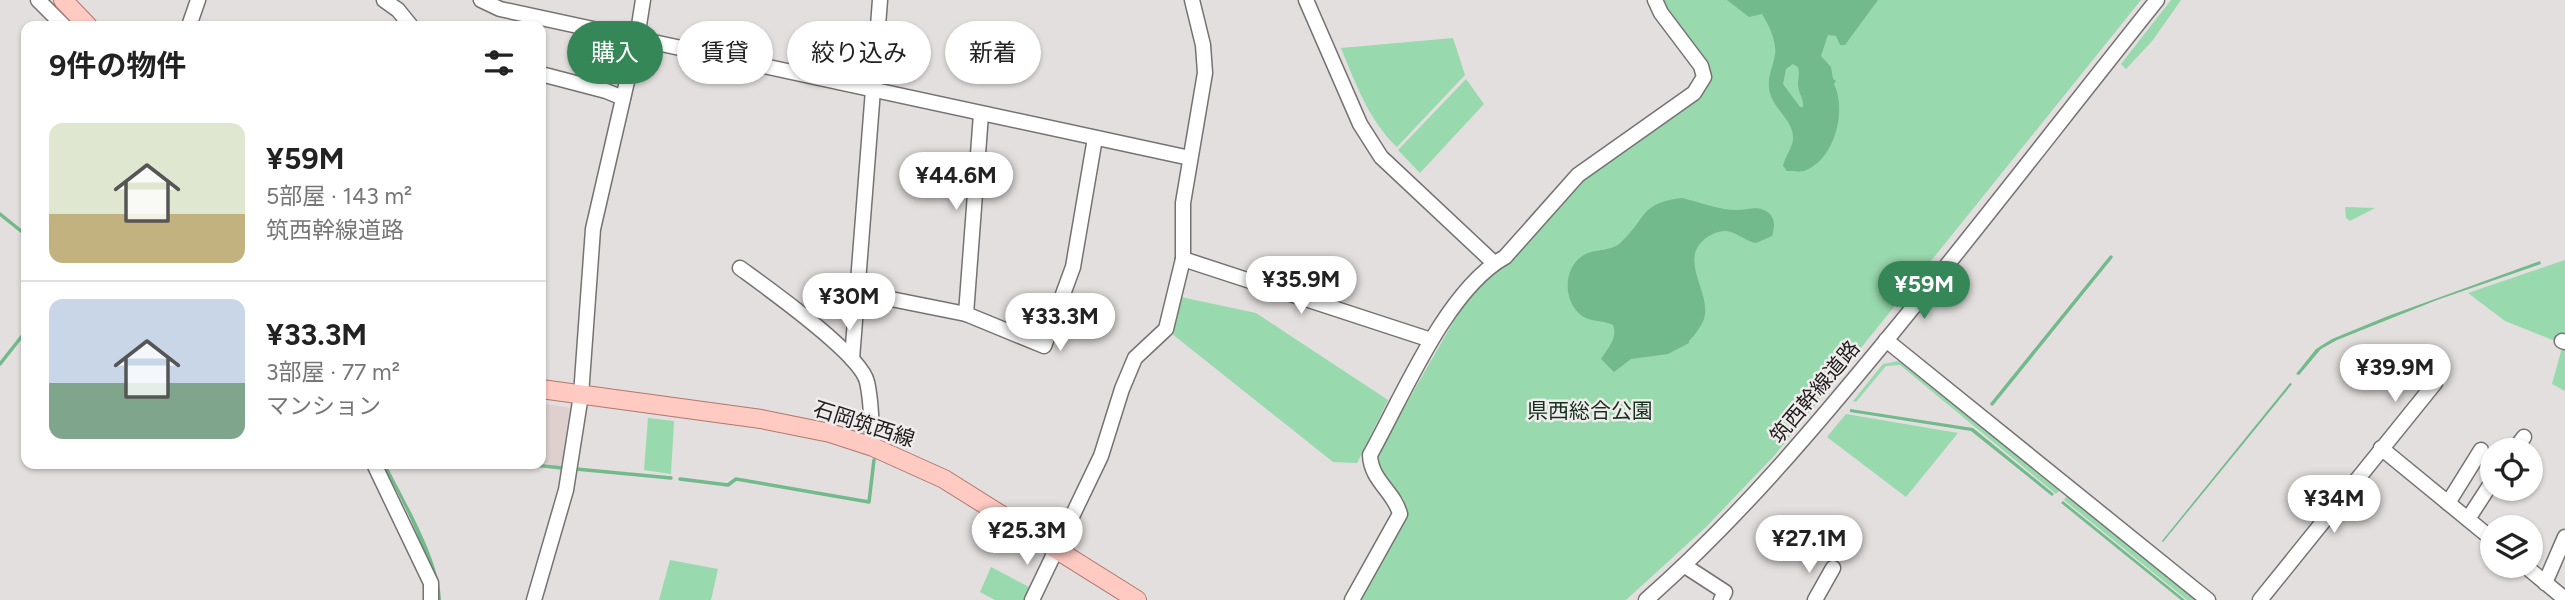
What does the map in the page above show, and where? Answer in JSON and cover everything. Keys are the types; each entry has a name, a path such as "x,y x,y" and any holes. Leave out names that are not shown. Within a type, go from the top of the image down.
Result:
{"main road":[{"path":"66,1 81,21"},
{"name":"石岡筑西線","path":"546,390 761,419 830,433 873,447 944,479 1137,600"}],"street":[{"path":"38,0 59,21"},
{"path":"191,21 198,0"},
{"path":"383,0 401,5 409,21"},
{"path":"481,0 500,9 567,23"},
{"path":"639,21 643,0"},
{"path":"852,359 880,0"},
{"path":"1032,600 1101,456 1122,389 1135,358 1166,329 1183,258 1183,203 1205,73 1203,45 1192,0"},
{"path":"1306,0 1360,124 1381,157 1494,263"},
{"path":"1352,600 1400,514 1397,500 1374,473 1370,455 1431,340 1461,296 1494,263 1505,257 1578,174 1694,93 1703,77 1701,66 1661,13 1655,0"},
{"name":"筑西幹線道路","path":"1646,600 1685,566 1770,477 1886,340 2157,0"},
{"path":"663,44 1191,159"},
{"path":"546,75 606,90 623,98"},
{"path":"534,600 566,490 580,395 593,229 626,84"},
{"path":"966,314 981,114"},
{"path":"856,292 966,314 1044,346 1073,267 1095,138"},
{"path":"1183,258 1431,340"},
{"path":"740,268 789,303 852,359 867,380 873,447"},
{"path":"1886,340 2208,600"},
{"path":"2260,600 2435,383"},
{"path":"2381,448 2480,529"},
{"path":"2448,503 2480,452"},
{"path":"375,469 431,583 431,600"},
{"path":"2468,519 2480,500"},
{"path":"2545,583 2565,537"},
{"path":"1685,566 1725,593 1721,600"},
{"path":"1815,600 1833,568"},
{"path":"2539,578 2565,598"}],"shaded area":[{"path":"1727,0 1878,0 1845,45 1840,45 1836,36 1828,35 1821,56 1831,67 1833,79 1836,81 1834,84 1839,107 1836,133 1824,156 1804,171 1787,171 1783,166 1793,136 1789,124 1770,94 1769,79 1775,55 1774,39 1762,14 1749,17","holes":["1793,64 1798,67 1798,87 1803,107 1800,107 1783,84 1786,69"]},
{"path":"1682,198 1723,209 1762,209 1773,219 1772,236 1756,243 1726,231 1706,238 1698,247 1695,256 1705,309 1704,319 1698,330 1689,343 1668,354 1631,359 1614,372 1601,359 1613,339 1613,325 1586,318 1575,309 1568,292 1570,273 1580,258 1588,253 1619,244 1650,208 1668,200"},
{"path":"2540,261 2541,264 2437,300 2337,340 2321,349 2299,375 2296,374 2316,349 2332,339"},
{"path":"2290,383 2292,384 2163,542 2162,541"},
{"path":"546,404 570,408 561,467 546,464"},
{"path":"1850,409 1973,428 2054,494 2052,496 1971,431 1850,412"},
{"path":"384,469 389,469 420,530 435,567 441,600 437,600 430,568 398,493"},
{"path":"2063,501 2185,600 2181,600 2061,503"}],"green space":[{"name":"県西総合公園","path":"1659,0 2141,0 1774,456 1706,527 1626,600 1360,600 1404,521 1406,511 1402,497 1378,473 1376,456 1466,300 1493,270 1501,270 1572,186 1667,119 1709,80"},
{"path":"2171,0 2181,0 2153,40 2126,69 2121,64"},
{"path":"1453,38 1465,75 1397,147 1371,113 1341,48"},
{"path":"1466,79 1484,104 1420,173 1398,150"},
{"path":"2345,207 2375,208 2350,221 2346,218"},
{"path":"2565,260 2565,391 2552,384 2563,344 2505,321 2468,293"},
{"path":"1181,297 1256,313 1388,400 1357,463 1333,462 1171,333"},
{"path":"1899,361 2060,490 2056,494 1900,365 1886,366 1856,402 1853,401 1883,364"},
{"path":"1846,414 1958,433 1906,497 1827,437"},
{"path":"648,418 674,421 671,474 644,470"},
{"path":"2067,496 2195,600 2187,600 2064,500"},
{"path":"670,560 718,569 711,600 659,600"},
{"path":"991,567 1031,588 1024,600 995,600 980,592"}],"waterway":[{"path":"0,214 21,231"},
{"path":"1992,404 2111,257"},
{"path":"0,364 21,337"},
{"path":"680,479 728,485 736,479 869,502 874,460"},
{"path":"546,466 562,468"},
{"path":"576,469 671,478"}]}
